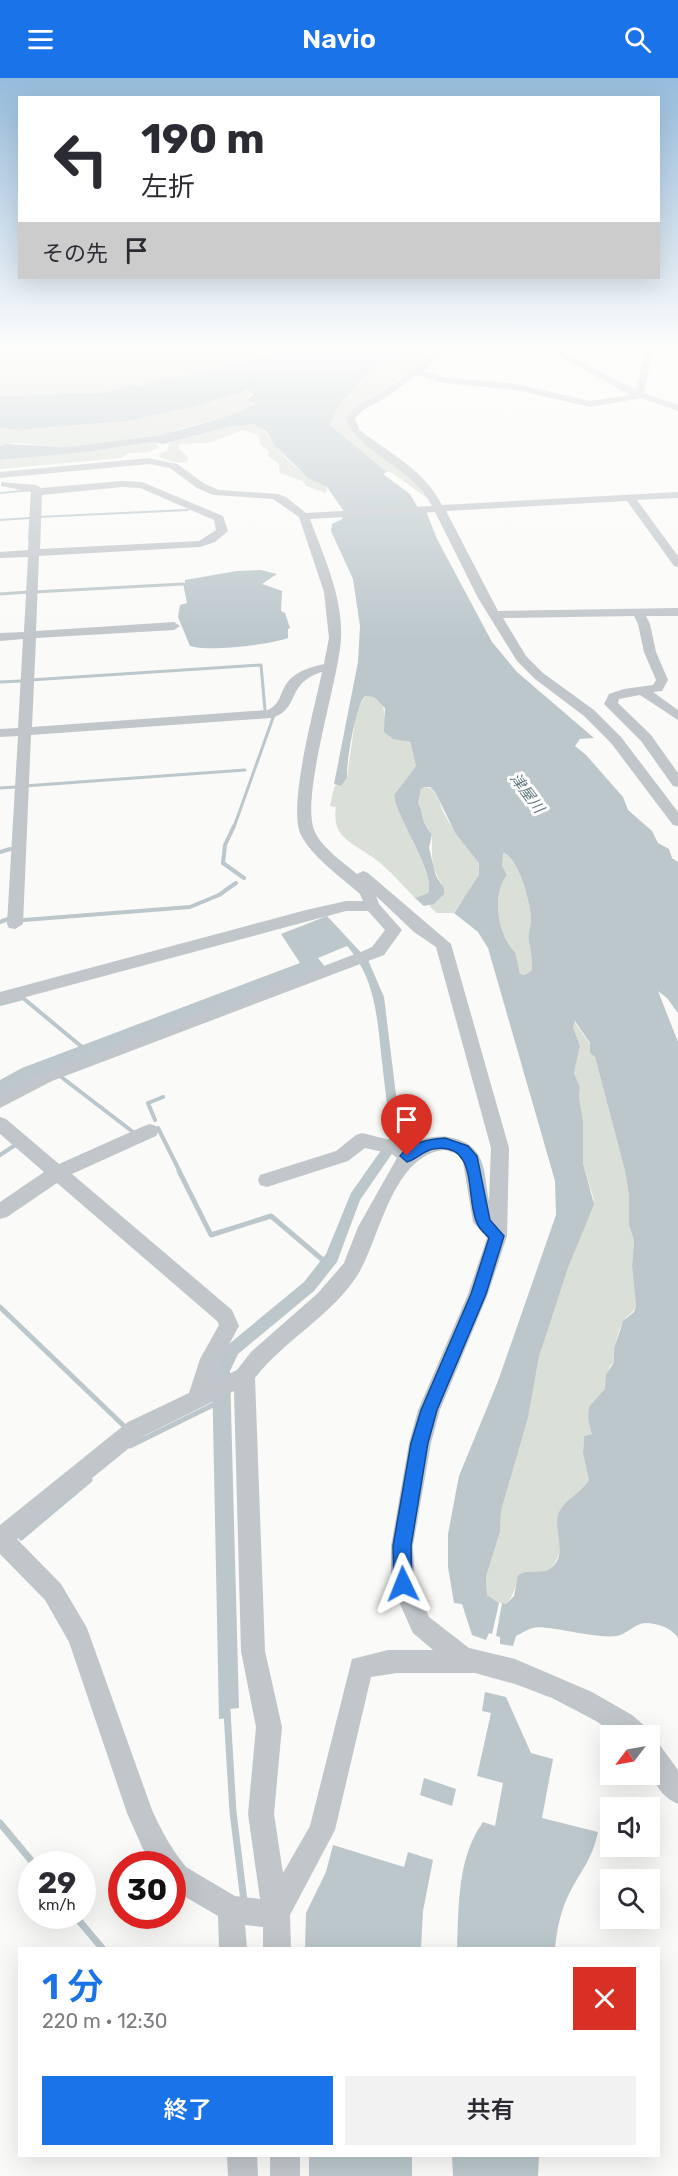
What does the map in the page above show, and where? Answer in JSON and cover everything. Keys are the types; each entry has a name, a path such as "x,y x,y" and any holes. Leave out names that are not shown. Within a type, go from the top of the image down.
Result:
{"street":[{"path":"373,445 421,481 441,509 483,598 520,658 589,713 616,740 647,784 678,822"},
{"path":"0,475 156,461 173,466 210,490 225,494 274,496 309,516 678,495"},
{"path":"0,484 30,486 36,488 37,492 15,924"},
{"path":"0,555 200,544 211,540 222,531 219,518 142,485 122,484 37,492"},
{"path":"274,496 307,538 322,569"},
{"path":"630,498 678,564"},
{"path":"0,1102 46,1077 362,958 378,951 394,930 377,910 367,892 325,854 309,836 303,810 335,638 330,592 309,516"},
{"path":"495,615 678,612"},
{"path":"638,613 644,624 650,652 662,680 657,688 624,693 614,697 611,704 646,738 678,783"},
{"path":"0,637 174,626"},
{"path":"0,733 271,714 287,702 293,683 307,673 329,667"},
{"path":"643,691 678,716"},
{"path":"325,854 362,876 420,928 443,944 500,1148 497,1236 478,1294 429,1410 420,1443 402,1546 403,1584 421,1626 466,1661"},
{"path":"0,998 346,906 377,910 447,953"},
{"path":"0,1124 225,1316 229,1326 210,1359 205,1393"},
{"path":"0,1212 57,1173 150,1131"},
{"path":"267,1179 342,1156 362,1140 396,1150 418,1149 431,1144 445,1143 464,1149 472,1160 483,1222 497,1236"},
{"path":"160,1851 152,1840 140,1813 79,1636 53,1592 0,1539 136,1429 238,1378 325,1299 352,1267 368,1227 400,1166 396,1150"},
{"path":"238,1378 253,1651 269,1727 250,1911"},
{"path":"233,1947 250,1911 322,1830 361,1668 380,1661 466,1661 513,1671 612,1714 624,1725"},
{"path":"660,1767 678,1791"},
{"path":"186,1879 250,1911 277,1947"},
{"path":"242,2157 243,2176"},
{"path":"285,2157 285,2176"}],"shaded area":[{"path":"39,445 83,445 67,447"},
{"path":"132,445 160,447 149,452 129,453 121,458 0,469 0,460 87,452"},
{"path":"169,445 179,445 178,447 188,457 187,462 177,463 159,457 159,454 167,451"},
{"path":"261,445 275,445 299,470 312,480 327,487 326,493 306,486 303,481 280,473 279,464 268,456 269,451"},
{"path":"354,445 375,445 410,474 431,501 391,472 387,472"},
{"path":"365,696 374,697 383,705 385,719 404,740 410,743 416,766 394,795 422,860 429,885 428,893 415,898 380,863 346,839 337,826 336,807 330,806 334,788 336,785 341,786 347,778 356,713"},
{"path":"424,787 432,790 438,797 448,821 476,856 478,862 478,879 454,913 437,913 430,907 442,884 434,866 432,834 426,826 418,803 421,789"},
{"path":"502,853 508,856 518,871 529,903 532,970 525,975 519,974 515,952 504,936 501,926 499,893 507,875 502,867"},
{"path":"574,1021 590,1044 590,1053 595,1057 625,1171 629,1196 629,1225 634,1241 632,1266 636,1306 621,1327 616,1342 614,1362 610,1366 605,1389 588,1419 593,1434 584,1436 583,1454 589,1480 583,1490 562,1507 561,1542 557,1559 546,1571 525,1572 506,1604 499,1603 487,1595 486,1577 500,1532 501,1511 528,1418 539,1357 568,1268 594,1200 583,1163 580,1087 574,1073 580,1046 573,1027"}],"water":[{"path":"3,445 67,447 132,445 87,452 0,460 0,446"},
{"name":"津屋川","path":"354,445 387,472 383,474 410,494 418,508 426,511 437,539 492,642 517,672 594,738 580,739 575,746 586,755 623,797 628,810 652,831 658,843 669,849 672,858 678,862 678,1013 667,998 658,991 678,1042 678,1638 664,1627 645,1623 616,1636 533,1628 516,1636 513,1646 500,1644 500,1637 496,1636 502,1603 506,1604 514,1596 518,1575 525,1572 546,1571 558,1560 560,1545 558,1515 564,1505 589,1480 583,1454 584,1436 592,1434 588,1419 589,1407 605,1389 606,1375 614,1362 614,1349 623,1321 634,1312 636,1306 632,1266 634,1241 629,1225 629,1196 625,1171 595,1057 590,1053 590,1043 575,1021 573,1027 580,1046 574,1073 580,1087 583,1163 594,1204 568,1268 539,1357 528,1418 501,1511 500,1532 486,1577 487,1595 499,1603 492,1634 489,1633 486,1640 472,1635 462,1604 454,1603 448,1567 448,1534 459,1476 498,1381 556,1215 555,1181 488,948 478,932 454,913 479,875 479,863 456,834 435,792 430,787 424,787 421,789 418,803 426,826 432,834 429,848 436,876 444,888 444,894 434,904 424,906 415,898 428,893 429,884 422,860 394,795 416,766 410,742 393,739 384,732 385,708 374,697 365,696 358,710 352,734 347,778 341,786 334,784 358,662 360,626 353,579 331,531 332,524 342,519 345,513 327,487 308,478 275,446","holes":["503,853 514,862 526,892 531,922 529,939 532,970 525,975 520,974 515,952 504,936 499,915 499,893 507,875 502,866"]},
{"path":"261,570 277,574 262,584 282,591 281,611 285,613 290,628 288,638 239,647 199,648 190,646 178,617 180,605 187,603 183,583 185,580 237,571"},
{"path":"327,916 368,960 384,997 401,1136 398,1145 360,1200 337,1262 314,1291 238,1354 230,1371 239,1708 230,1709 231,1718 219,1719 212,1370 229,1344 304,1282 326,1254 351,1193 389,1139 378,1024 369,983 347,946 318,958 326,968 0,1099 0,1080 22,1068 300,963 281,934"},
{"path":"485,1692 506,1697 531,1753 553,1759 542,1818 598,1832 590,1856 565,1904 558,1926 555,1947 457,1947 459,1899 468,1851 483,1822 495,1826 503,1783 477,1776 491,1713 482,1711"},
{"path":"424,1778 456,1789 452,1806 420,1795"},
{"path":"333,1845 404,1867 408,1852 433,1860 423,1911 421,1947 305,1947 306,1913 326,1872"},
{"path":"309,2157 412,2157 412,2176 309,2176"},
{"path":"452,2157 539,2157 538,2176 453,2176"}],"waterway":[{"path":"0,493 32,490 29,540"},
{"path":"37,517 188,510"},
{"path":"0,520 29,518"},
{"path":"34,592 183,584"},
{"path":"0,594 28,592"},
{"path":"30,680 261,665 265,710"},
{"path":"0,682 21,681"},
{"path":"234,827 274,715"},
{"path":"24,786 245,770"},
{"path":"0,788 15,787"},
{"path":"234,826 225,845 223,863 244,878"},
{"path":"0,852 10,849"},
{"path":"24,920 190,907 219,895 236,883"},
{"path":"0,922 11,918"},
{"path":"0,1004 23,998 82,1047"},
{"path":"60,1076 133,1132"},
{"path":"155,1120 148,1103 163,1097"},
{"path":"158,1128 180,1172"},
{"path":"0,1155 17,1144"},
{"path":"179,1171 211,1235 271,1216 324,1261"},
{"path":"0,1307 124,1426"},
{"path":"130,1446 217,1403"},
{"path":"21,1538 90,1480"},
{"path":"227,1712 233,1812 244,1901"},
{"path":"0,1823 23,1851"},
{"path":"86,1929 101,1947"}],"route":[{"path":"403,1584 402,1546 420,1443 429,1410 478,1294 497,1236 483,1222 472,1160 464,1149 445,1143 431,1144 407,1156"}]}
